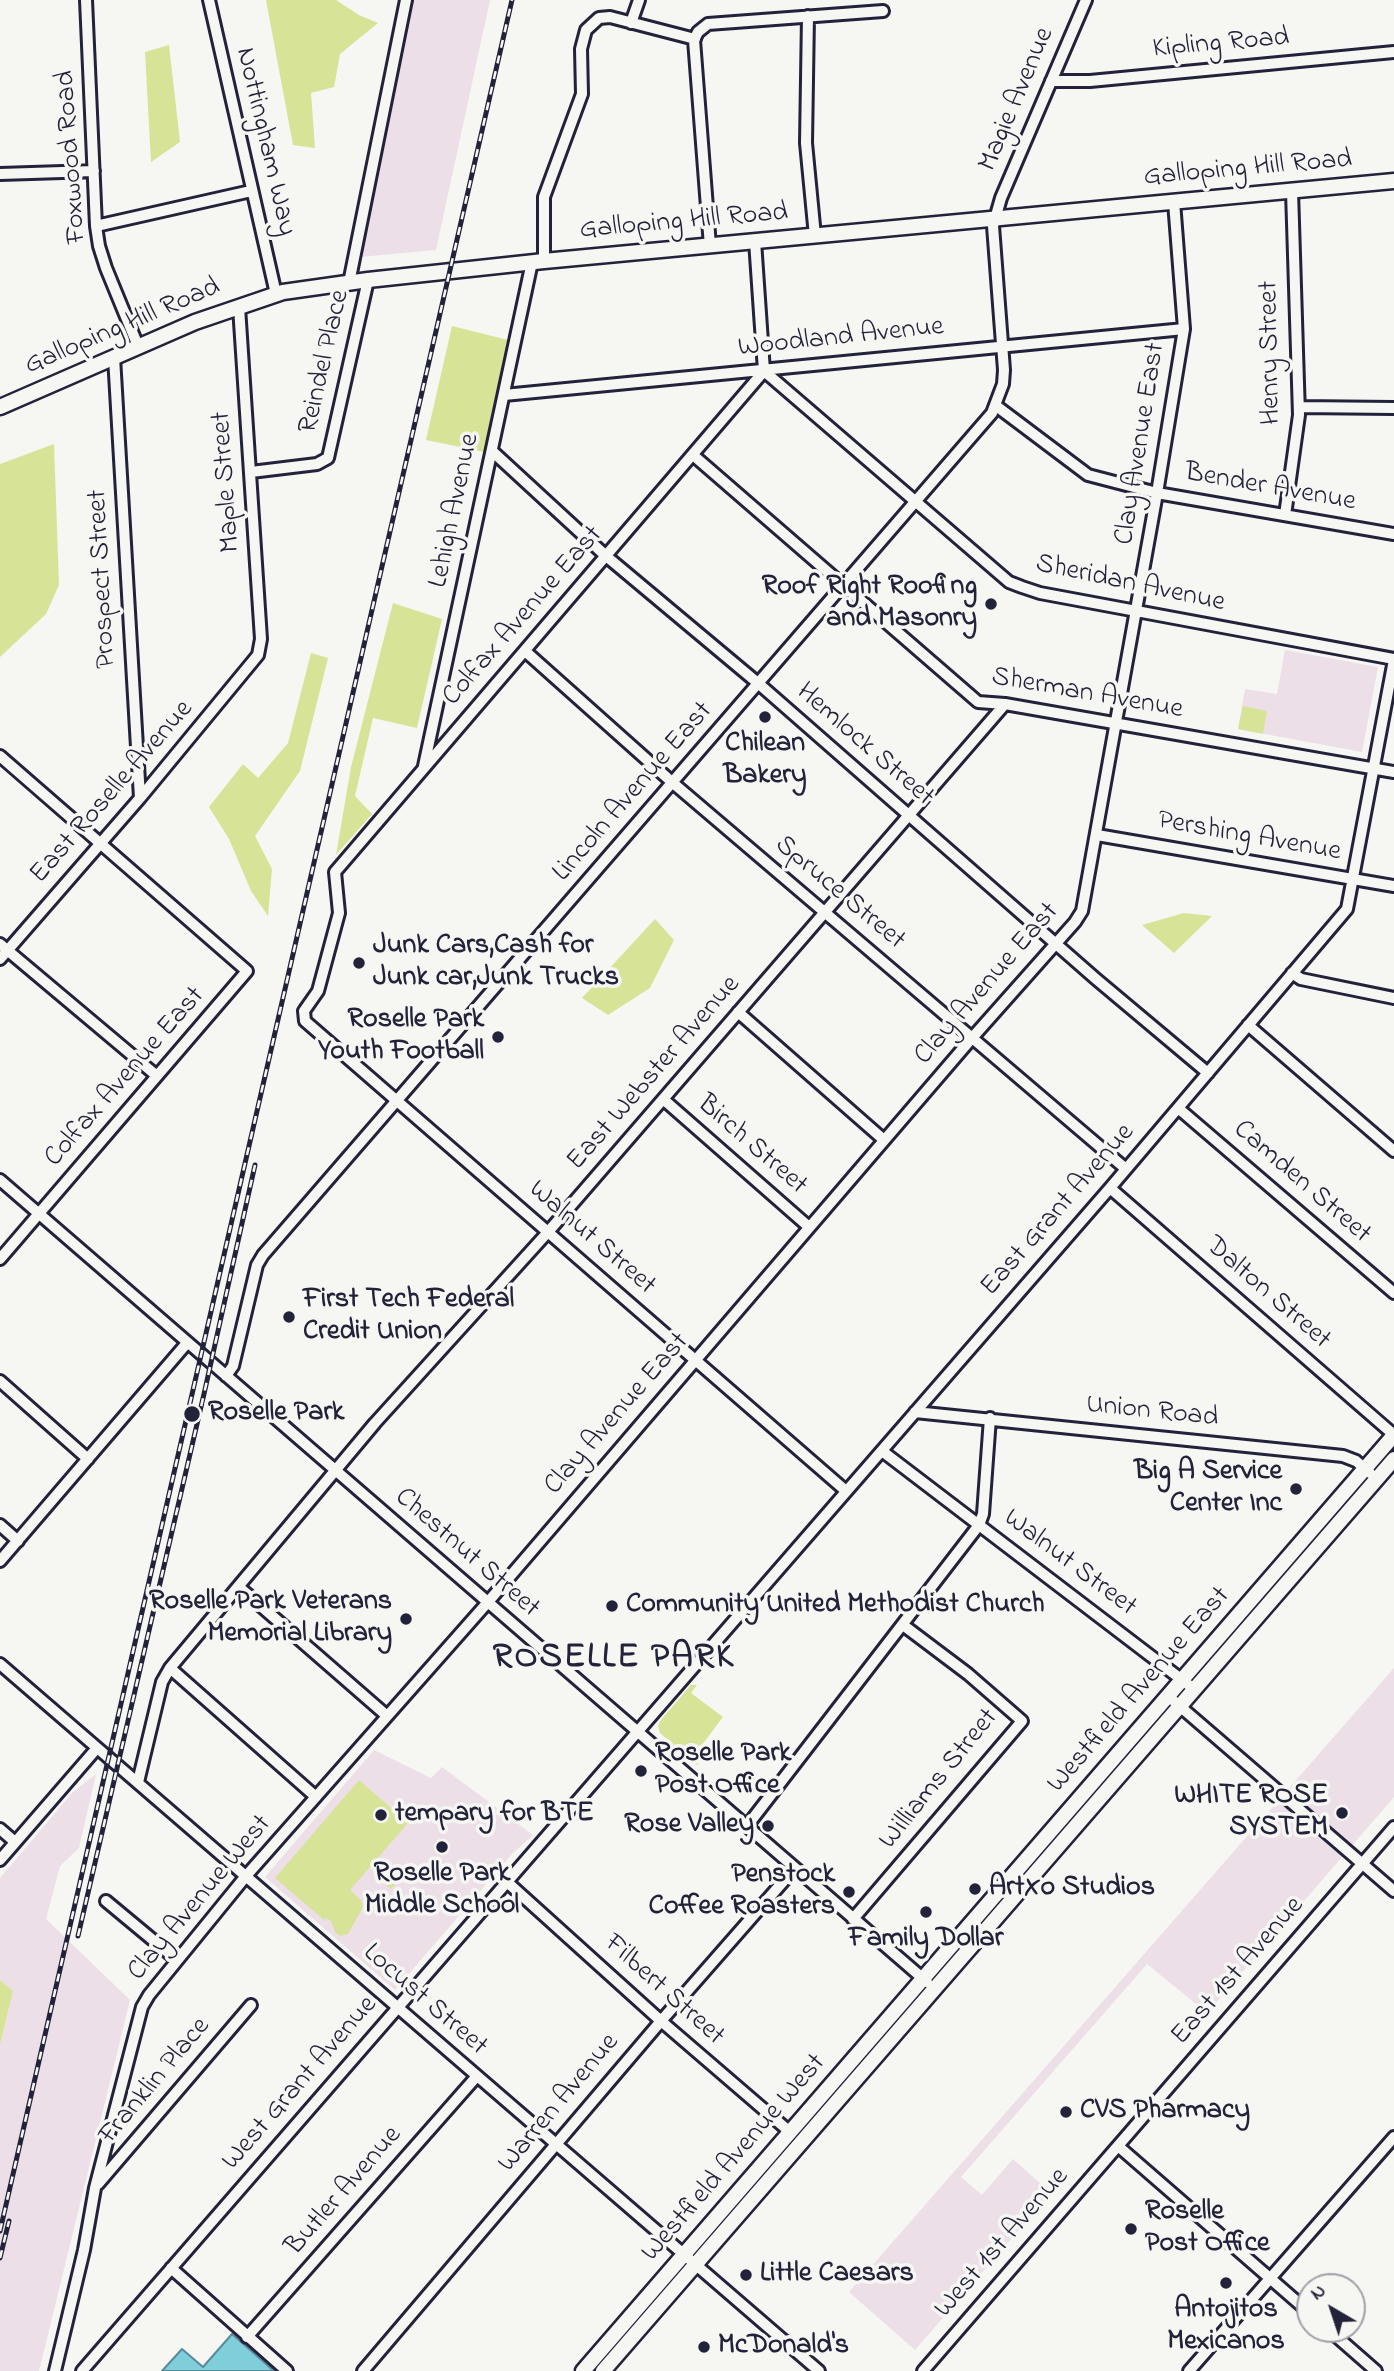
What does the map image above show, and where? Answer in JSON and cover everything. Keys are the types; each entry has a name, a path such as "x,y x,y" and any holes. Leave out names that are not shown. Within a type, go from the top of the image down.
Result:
{"main road":[{"name":"Galloping Hill Road","path":"0,407 195,322 276,294 368,280 538,262 1394,181"},
{"name":"Westfield Avenue East","path":"923,1979 1394,1435"},
{"name":"Westfield Avenue East","path":"935,1989 1394,1459"},
{"name":"Westfield Avenue West","path":"583,2371 923,1979"},
{"name":"Westfield Avenue West","path":"603,2371 935,1989"}],"street":[{"name":"Foxwood Road","path":"86,0 96,226 106,268 138,346"},
{"name":"Nottingham Way","path":"209,0 276,294"},
{"path":"349,283 405,0"},
{"path":"639,0 631,23 695,39"},
{"name":"Magie Avenue","path":"995,219 1001,198 1086,0"},
{"path":"710,246 695,39 698,32 708,24 883,11"},
{"path":"808,16 806,143 815,236"},
{"name":"Lehigh Avenue","path":"424,769 504,395 538,262 544,197 582,94 581,49 584,35 598,18 610,17 631,23"},
{"name":"Kipling Road","path":"1051,81 1090,81 1394,52"},
{"path":"0,174 94,171"},
{"path":"96,226 251,191"},
{"name":"Henry Street","path":"1285,515 1299,407 1292,191"},
{"name":"Clay Avenue East","path":"488,1602 1082,911 1184,329 1174,202"},
{"name":"Lincoln Avenue East","path":"226,1376 233,1366 257,1265 263,1255 992,413 1003,384 1003,345 993,226 995,219"},
{"path":"755,241 764,370"},
{"name":"Reindel Place","path":"251,472 317,464 328,458 368,280"},
{"name":"Maple Street","path":"239,307 261,639 258,655"},
{"name":"Woodland Avenue","path":"504,395 1184,329"},
{"name":"Prospect Street","path":"114,357 140,799"},
{"name":"Colfax Avenue East","path":"305,1021 304,1010 318,990 339,913 335,872 764,370"},
{"name":"Sheridan Avenue","path":"764,370 1009,582 1040,593 1394,660"},
{"name":"Bender Avenue","path":"995,405 1088,475 1157,493 1394,534"},
{"path":"1299,407 1394,408"},
{"name":"Hemlock Street","path":"492,451 606,556 759,684 1208,1073"},
{"name":"Sherman Avenue","path":"692,455 978,702 1005,704 1394,772"},
{"name":"Spruce Street","path":"525,651 673,783 1126,1169"},
{"name":"East Roselle Avenue","path":"3,951 140,799 258,655"},
{"name":"East Grant Avenue","path":"637,1732 1110,1188 1347,909 1394,660"},
{"name":"East Webster Avenue","path":"138,1783 162,1682 170,1668 375,1423 548,1232 1005,704"},
{"path":"0,757 98,844"},
{"name":"Pershing Avenue","path":"1097,835 1394,886"},
{"name":"Colfax Avenue East","path":"0,1259 247,971 98,844"},
{"path":"3,951 157,1076"},
{"path":"1292,973 1301,979 1392,1000"},
{"path":"738,1012 884,1140"},
{"name":"Walnut Street","path":"305,1021 846,1491"},
{"path":"1248,1025 1394,1151"},
{"name":"Birch Street","path":"663,1099 809,1227"},
{"name":"Camden Street","path":"1178,1108 1394,1293"},
{"name":"Chestnut Street","path":"0,1180 935,1989"},
{"name":"Dalton Street","path":"1110,1188 1394,1435"},
{"path":"0,1561 187,1342"},
{"path":"0,1381 89,1459"},
{"name":"Union Road","path":"915,1412 1343,1456 1352,1458 1377,1479"},
{"path":"747,1826 979,1525 983,1514 990,1418"},
{"name":"Walnut Street","path":"882,1451 1194,1689"},
{"path":"0,1525 18,1541"},
{"path":"239,1587 386,1716"},
{"name":"Clay Avenue West","path":"55,2371 84,2250 95,2188 142,2007 162,1978 246,1877 488,1602"},
{"name":"Williams Street","path":"853,1919 1022,1721 968,1674 903,1625"},
{"name":"Locust Street","path":"0,1664 819,2371"},
{"path":"170,1668 316,1797"},
{"path":"1168,1696 1394,1891"},
{"name":"West Grant Avenue","path":"82,2371 637,1732"},
{"path":"0,1860 97,1748"},
{"name":"East 1st Avenue","path":"1118,2146 1394,1828"},
{"path":"0,1829 15,1842"},
{"name":"Warren Avenue","path":"363,2371 555,2144 795,1868"},
{"name":"Filbert Street","path":"507,1882 661,2021 790,2132"},
{"path":"106,1901 177,1961"},
{"name":"Franklin Place","path":"95,2188 251,2006"},
{"name":"Butler Avenue","path":"247,2337 477,2076"},
{"path":"1189,2371 1394,2137"},
{"path":"1118,2146 1296,2301"},
{"name":"West 1st Avenue","path":"923,2371 1118,2146"},
{"path":"171,2268 287,2371"},
{"path":"1344,2343 1376,2371"}],"shaded area":[{"path":"409,0 490,0 436,250 349,258"},
{"path":"1285,650 1378,667 1362,752 1238,729 1245,689 1277,694"},
{"path":"1394,1668 1394,1797 1207,2013 1147,1964 961,2177 982,2195 1013,2159 1051,2193 915,2350 849,2292"},
{"path":"374,1750 431,1778 442,1767 533,1835 513,1853 395,1990 265,1877"},
{"path":"96,1774 79,1848 60,1866 46,1919 130,2000 39,2371 0,2371 0,2045 13,1991 0,1980 0,1878 73,1792"}],"green space":[{"path":"266,0 336,0 359,15 378,23 340,54 334,87 311,93 315,148 293,145"},
{"path":"169,45 180,142 151,162 145,52"},
{"path":"452,326 508,340 484,452 426,440"},
{"path":"54,444 59,585 46,614 0,657 0,464"},
{"path":"393,603 442,619 417,728 373,718 355,796 372,814 336,855 351,767"},
{"path":"311,653 328,658 300,771 255,836 272,869 268,916 251,891 229,839 209,807 243,764 258,778 288,743"},
{"path":"1243,706 1267,711 1263,734 1238,729"},
{"path":"1184,913 1212,916 1174,953 1142,925"},
{"path":"655,919 674,940 650,988 608,1015 582,998"},
{"path":"691,1685 697,1685 691,1693 723,1717 696,1753 702,1758 697,1765 660,1733 658,1726"},
{"path":"359,1780 408,1823 350,1890 361,1900 363,1907 348,1934 340,1936 335,1932 331,1921 326,1918 324,1920 275,1878"},
{"path":"393,1866 403,1875 391,1889 381,1880"},
{"path":"0,1980 13,1991 0,2045"}],"water":[{"path":"232,2334 274,2371 162,2371 182,2349 203,2367"}],"railway":[{"path":"0,2231 512,0"},
{"path":"78,1936 255,1165"},
{"path":"0,2258 9,2221"}],"place":[{"name":"Roof Right Roofing and Masonry","path":"991,604"},
{"name":"Chilean Bakery","path":"765,717"},
{"name":"Junk Cars,Cash for Junk car,Junk Trucks","path":"359,963"},
{"name":"Roselle Park Youth Football","path":"498,1037"},
{"name":"First Tech Federal Credit Union","path":"289,1317"},
{"name":"Roselle Park","path":"192,1414"},
{"name":"Big A Service Center Inc","path":"1296,1489"},
{"name":"Community United Methodist Church","path":"612,1606"},
{"name":"Roselle Park Veterans Memorial Library","path":"406,1619"},
{"name":"Roselle Park Post Office","path":"641,1771"},
{"name":"WHITE ROSE SYSTEM","path":"1342,1813"},
{"name":"tempary for BTE","path":"381,1815"},
{"name":"Rose Valley","path":"768,1826"},
{"name":"Roselle Park Middle School","path":"442,1847"},
{"name":"ArtXo Studios","path":"975,1889"},
{"name":"Penstock Coffee Roasters","path":"849,1892"},
{"name":"Family Dollar","path":"926,1912"},
{"name":"CVS Pharmacy","path":"1066,2112"},
{"name":"Roselle Post Office","path":"1131,2229"},
{"name":"Little Caesars","path":"746,2275"},
{"name":"Antojitos Mexicanos","path":"1226,2283"},
{"name":"McDonald's","path":"704,2347"}],"district":[{"name":"ROSELLE PARK","path":"614,1660"}]}
